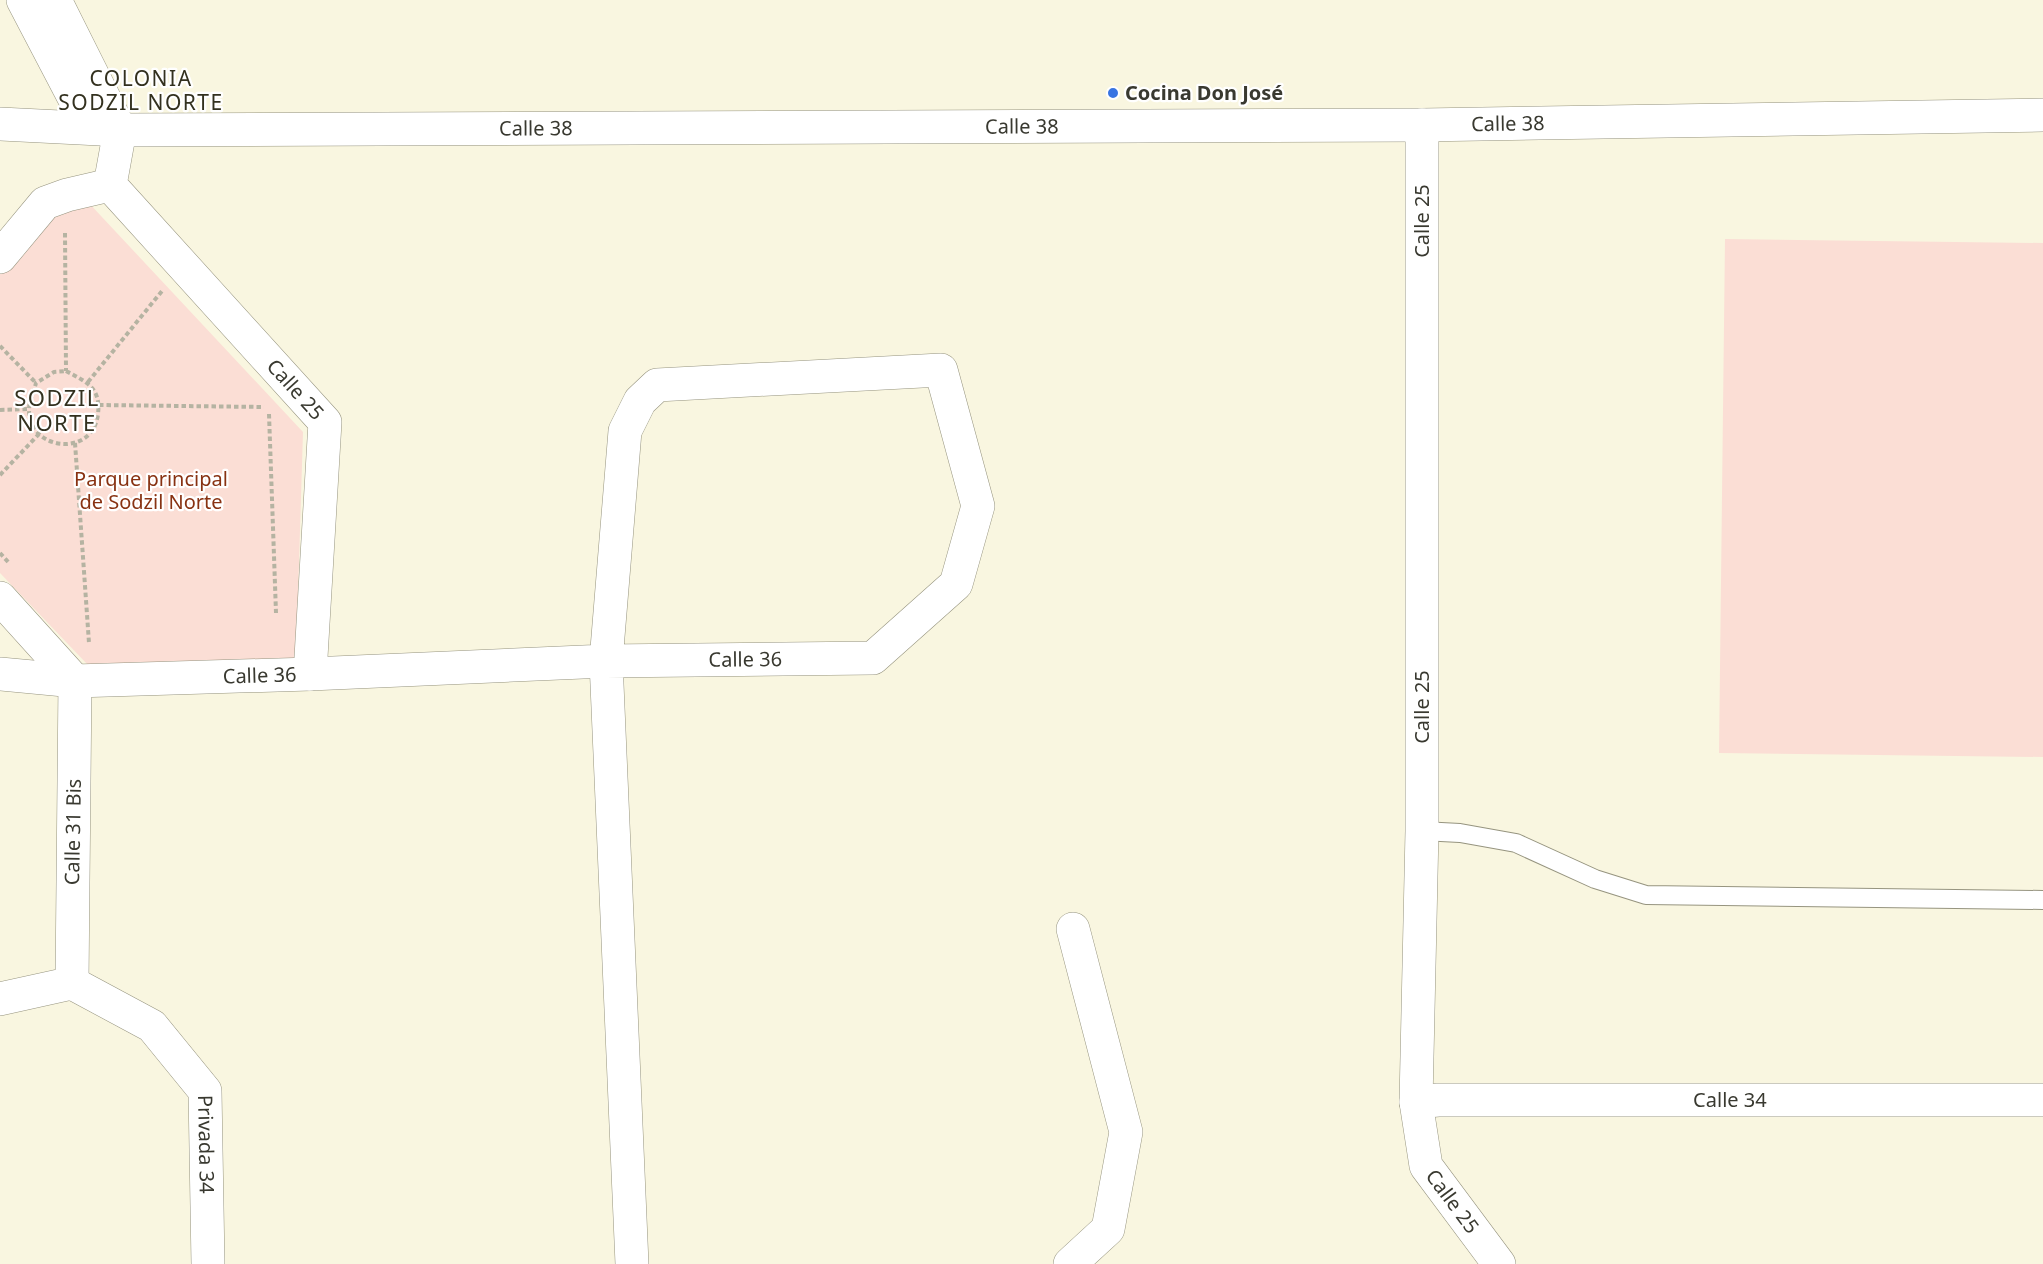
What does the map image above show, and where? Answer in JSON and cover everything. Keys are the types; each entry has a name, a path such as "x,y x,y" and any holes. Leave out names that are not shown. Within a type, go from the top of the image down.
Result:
{"street":[{"path":"23,0 105,129"},
{"path":"55,0 105,129"},
{"name":"Calle 38","path":"0,124 105,129 1422,124 2043,115"},
{"name":"Calle 25","path":"1422,124 1422,831 1416,1102 1426,1166 1499,1264"},
{"name":"Calle 25","path":"105,129 111,174 325,422 310,674"},
{"path":"0,257 45,203 111,174"},
{"name":"Calle 36","path":"0,674 75,681 606,662 873,658 956,584 978,506 942,370 657,385 640,401 625,431 606,662"},
{"path":"0,598 75,681"},
{"path":"606,662 632,1264"},
{"name":"Calle 31 Bis","path":"72,983 75,681"},
{"path":"1070,1264 1108,1229 1126,1132 1073,929"},
{"path":"0,999 72,983"},
{"name":"Privada 34","path":"72,983 152,1026 205,1091 208,1264"},
{"name":"Calle 34","path":"1416,1102 1438,1100 2043,1100"}],"lane":[{"path":"1422,831 1448,832 1516,843 1595,879 1646,895 2043,900"}],"path":[{"path":"65,223 66,372"},
{"path":"155,282 171,299"},
{"path":"88,382 163,290"},
{"path":"0,346 36,383"},
{"path":"54,372 66,372 88,382 98,395 99,405 97,426 86,438 75,443 56,444 39,434 32,425 29,409 36,383 54,372"},
{"path":"263,400 268,407 271,433 276,619"},
{"path":"99,405 268,407"},
{"path":"0,410 29,409"},
{"path":"0,475 39,434"},
{"path":"75,443 89,647 81,638"},
{"path":"0,553 16,570"}],"green space":[{"name":"Parque principal de Sodzil Norte","path":"70,196 87,201 303,432 296,661 88,665 0,573 0,274"},
{"path":"1725,239 2043,243 2043,757 1719,753"}],"place":[{"name":"Cocina Don José","path":"1113,93"}],"district":[{"name":"COLONIA SODZIL NORTE","path":"141,91"},
{"name":"SODZIL NORTE","path":"57,410"}]}
